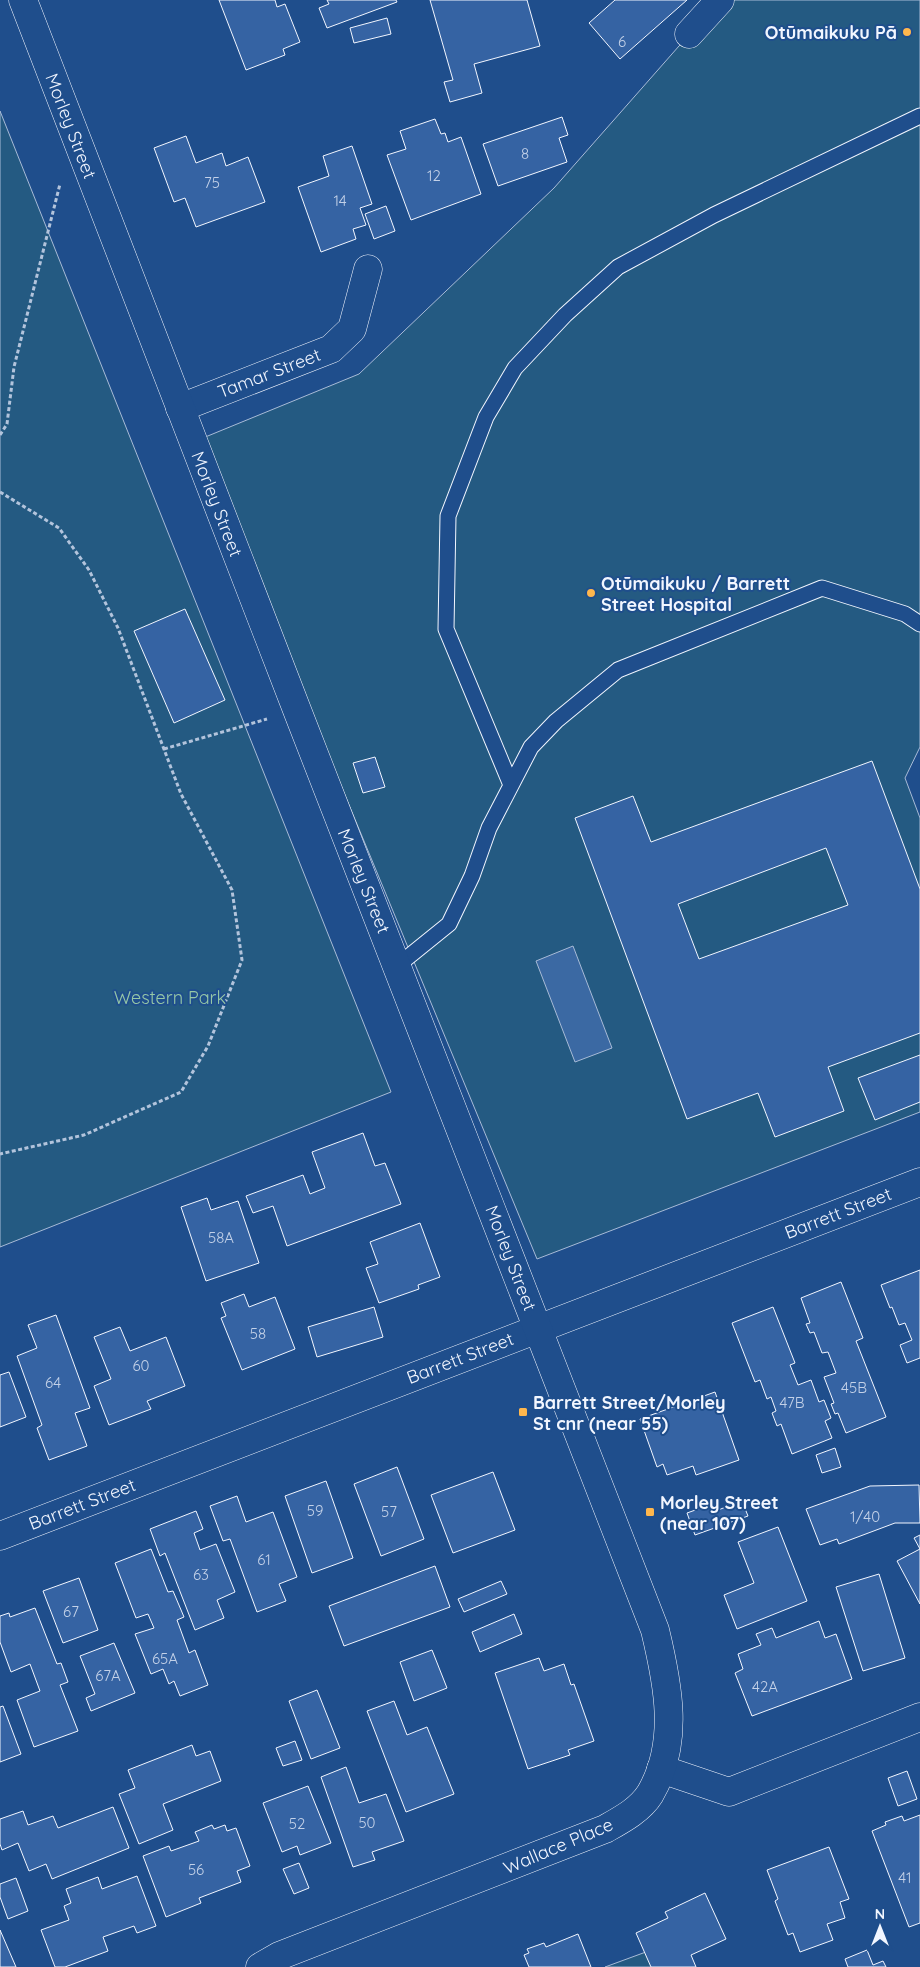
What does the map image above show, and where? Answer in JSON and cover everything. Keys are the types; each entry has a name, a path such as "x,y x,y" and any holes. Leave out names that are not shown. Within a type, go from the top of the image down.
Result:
{"main road":[{"name":"Morley Street","path":"23,0 655,1630 667,1680 669,1718 666,1749 661,1769"},
{"path":"689,34 720,0"},
{"name":"Tamar Street","path":"180,408 331,349 352,329 368,269"},
{"name":"Barrett Street","path":"0,1536 920,1182"},
{"path":"661,1769 729,1792 920,1717"},
{"name":"Wallace Place","path":"260,1967 279,1956 605,1829 632,1813 649,1795 661,1769"}],"lane":[{"path":"511,785 446,629 448,516 486,417 515,368 565,315 618,266 714,215 920,116"},
{"path":"398,966 449,924 472,876 489,828 531,747 556,722 618,670 822,588 905,614 920,624"}],"path":[{"path":"0,435 6,424 14,367 61,178"},
{"path":"0,492 59,528 89,570 118,628 182,794 232,890 242,960 208,1046 181,1092 84,1135 0,1154"},
{"path":"164,749 297,710"}],"green space":[{"name":"Otūmaikuku / Barrett Street Hospital","path":"729,0 920,0 920,747 905,778 920,818 920,1112 537,1259 198,440 359,374 554,188 679,46"},
{"name":"Western Park","path":"0,111 391,1092 0,1247"},
{"path":"684,1938 684,1967 605,1967"}],"shaded area":[{"path":"573,946 612,1048 575,1062 536,961"}],"building":[{"path":"219,0 275,0 277,7 285,4 300,42 283,49 285,55 246,70"},
{"path":"327,0 396,0 397,2 327,28 319,8 329,4"},
{"path":"430,0 527,0 540,46 474,64 482,93 450,102 444,82 453,80"},
{"path":"615,0 687,0 620,59 589,23"},
{"path":"387,18 391,34 354,43 350,28"},
{"path":"562,117 568,135 559,138 567,162 498,186 483,144"},
{"path":"435,119 441,134 445,133 448,142 461,137 481,194 411,220 387,155 406,149 400,131"},
{"path":"186,136 196,163 222,153 226,166 248,157 265,202 196,227 185,198 174,202 154,148"},
{"path":"352,146 372,204 360,208 366,225 353,229 356,239 321,252 298,187 329,176 323,156"},
{"path":"386,206 395,231 374,239 365,214"},
{"path":"185,609 225,700 174,723 134,631"},
{"path":"375,757 385,787 363,793 353,763"},
{"path":"872,761 920,889 920,1033 828,1067 844,1111 775,1137 758,1093 687,1119 575,818 633,796 651,842","holes":["826,848 848,905 699,959 678,904"]},
{"path":"920,1055 920,1102 875,1120 858,1078"},
{"path":"363,1133 375,1166 385,1163 401,1204 287,1246 273,1206 253,1213 246,1196 303,1175 310,1194 325,1188 312,1152"},
{"path":"207,1198 211,1210 238,1201 259,1263 206,1281 181,1207"},
{"path":"420,1223 440,1277 418,1285 419,1289 379,1303 366,1268 378,1264 370,1242"},
{"path":"920,1270 920,1358 907,1363 900,1345 912,1340 905,1323 899,1325 881,1285"},
{"path":"841,1282 863,1338 856,1341 886,1417 846,1433 838,1413 835,1414 831,1404 834,1403 824,1377 836,1373 828,1352 822,1353 814,1332 810,1333 806,1324 810,1323 801,1298"},
{"path":"244,1294 249,1307 275,1297 295,1349 242,1370 221,1318 226,1316 221,1303"},
{"path":"374,1307 383,1337 317,1357 308,1327"},
{"path":"773,1307 795,1363 790,1365 798,1385 811,1380 819,1402 824,1400 831,1418 825,1421 832,1438 792,1454 781,1424 777,1426 772,1413 776,1411 771,1397 767,1399 760,1380 755,1382 732,1323"},
{"path":"56,1315 90,1408 75,1413 87,1446 49,1460 37,1428 42,1425 17,1356 37,1348 28,1325"},
{"path":"120,1327 130,1351 166,1337 185,1386 147,1401 151,1409 109,1425 94,1386 111,1379 94,1337"},
{"path":"9,1372 26,1417 0,1427 0,1375"},
{"path":"715,1392 739,1460 696,1475 693,1466 667,1475 663,1464 657,1467 640,1419"},
{"path":"835,1448 841,1467 822,1473 816,1455"},
{"path":"397,1467 424,1539 381,1556 354,1484"},
{"path":"493,1472 515,1530 453,1553 431,1495"},
{"path":"326,1481 353,1558 312,1573 285,1496"},
{"path":"919,1485 920,1523 895,1523 839,1544 837,1539 820,1545 806,1509 870,1486"},
{"path":"237,1496 246,1522 273,1512 297,1577 279,1584 286,1601 257,1612 230,1539 223,1541 210,1506"},
{"path":"742,1501 748,1516 695,1535 687,1513 715,1503 718,1510"},
{"path":"196,1511 203,1529 194,1533 200,1550 216,1544 235,1592 217,1600 224,1618 195,1630 165,1553 160,1556 150,1529"},
{"path":"778,1527 807,1601 737,1629 724,1595 754,1583 738,1542"},
{"path":"920,1535 920,1549 914,1538"},
{"path":"151,1549 168,1592 173,1591 184,1617 177,1620 189,1653 195,1650 208,1685 180,1696 174,1681 169,1684 163,1669 151,1674 135,1634 154,1628 148,1614 136,1618 115,1563"},
{"path":"920,1549 920,1604 897,1561"},
{"path":"435,1566 450,1607 344,1646 329,1606"},
{"path":"879,1574 905,1658 863,1671 836,1587"},
{"path":"79,1578 98,1630 63,1643 43,1591"},
{"path":"501,1581 507,1594 464,1612 458,1599"},
{"path":"35,1608 57,1664 61,1663 68,1682 60,1685 78,1731 34,1747 17,1700 40,1691 30,1664 11,1672 0,1642 0,1616 9,1613 10,1617"},
{"path":"514,1614 522,1634 480,1652 472,1632"},
{"path":"819,1621 825,1638 836,1634 852,1679 752,1716 735,1673 743,1669 738,1654 761,1645 756,1634 772,1628 776,1638"},
{"path":"114,1643 135,1693 91,1711 86,1698 95,1694 80,1656"},
{"path":"432,1650 447,1688 414,1701 400,1662"},
{"path":"539,1658 544,1671 564,1664 571,1685 574,1684 594,1741 568,1750 570,1755 528,1769 495,1673"},
{"path":"317,1690 340,1748 311,1759 289,1701"},
{"path":"394,1701 407,1735 427,1727 454,1794 406,1812 367,1711"},
{"path":"3,1706 21,1754 0,1762 0,1707"},
{"path":"295,1741 302,1760 283,1766 276,1748"},
{"path":"192,1745 196,1756 210,1751 221,1781 163,1804 173,1830 139,1844 119,1794 135,1788 128,1770"},
{"path":"346,1767 359,1803 386,1794 404,1841 372,1852 375,1860 353,1867 321,1777"},
{"path":"907,1771 917,1799 898,1806 888,1778"},
{"path":"308,1786 331,1843 300,1855 297,1846 282,1852 263,1803"},
{"path":"113,1807 129,1848 52,1879 46,1864 29,1871 18,1843 2,1850 0,1844 0,1819 23,1811 28,1825 53,1816 58,1828"},
{"path":"920,1815 920,1923 909,1927 872,1831 886,1825 885,1822 902,1816 904,1821"},
{"path":"212,1825 214,1829 225,1825 227,1831 236,1828 250,1866 237,1871 241,1882 199,1898 201,1903 166,1917 143,1856 169,1846 171,1851 199,1841 195,1832"},
{"path":"829,1847 849,1899 840,1902 845,1918 827,1924 833,1940 800,1952 793,1933 788,1935 775,1901 778,1899 767,1870"},
{"path":"299,1863 309,1888 294,1894 283,1869"},
{"path":"137,1876 156,1926 137,1933 134,1926 103,1937 108,1951 65,1967 55,1967 41,1930 69,1920 64,1906 71,1903 66,1889 98,1877 102,1889"},
{"path":"16,1878 28,1911 8,1919 0,1897 0,1884"},
{"path":"705,1893 726,1939 691,1955 696,1967 651,1967 636,1933 668,1918 665,1912"},
{"path":"0,1930 16,1967 0,1967"},
{"path":"578,1934 591,1967 529,1967 524,1955 529,1953 527,1949 544,1943 546,1947"},
{"path":"867,1950 873,1965 883,1961 886,1967 848,1967 845,1959"}],"place":[{"name":"Otūmaikuku Pā","path":"907,32"},
{"name":"Otūmaikuku / Barrett Street Hospital","path":"591,593"},
{"name":"Barrett Street/Morley St cnr (near 55)","path":"523,1412"},
{"name":"Morley Street (near 107)","path":"650,1512"}]}
